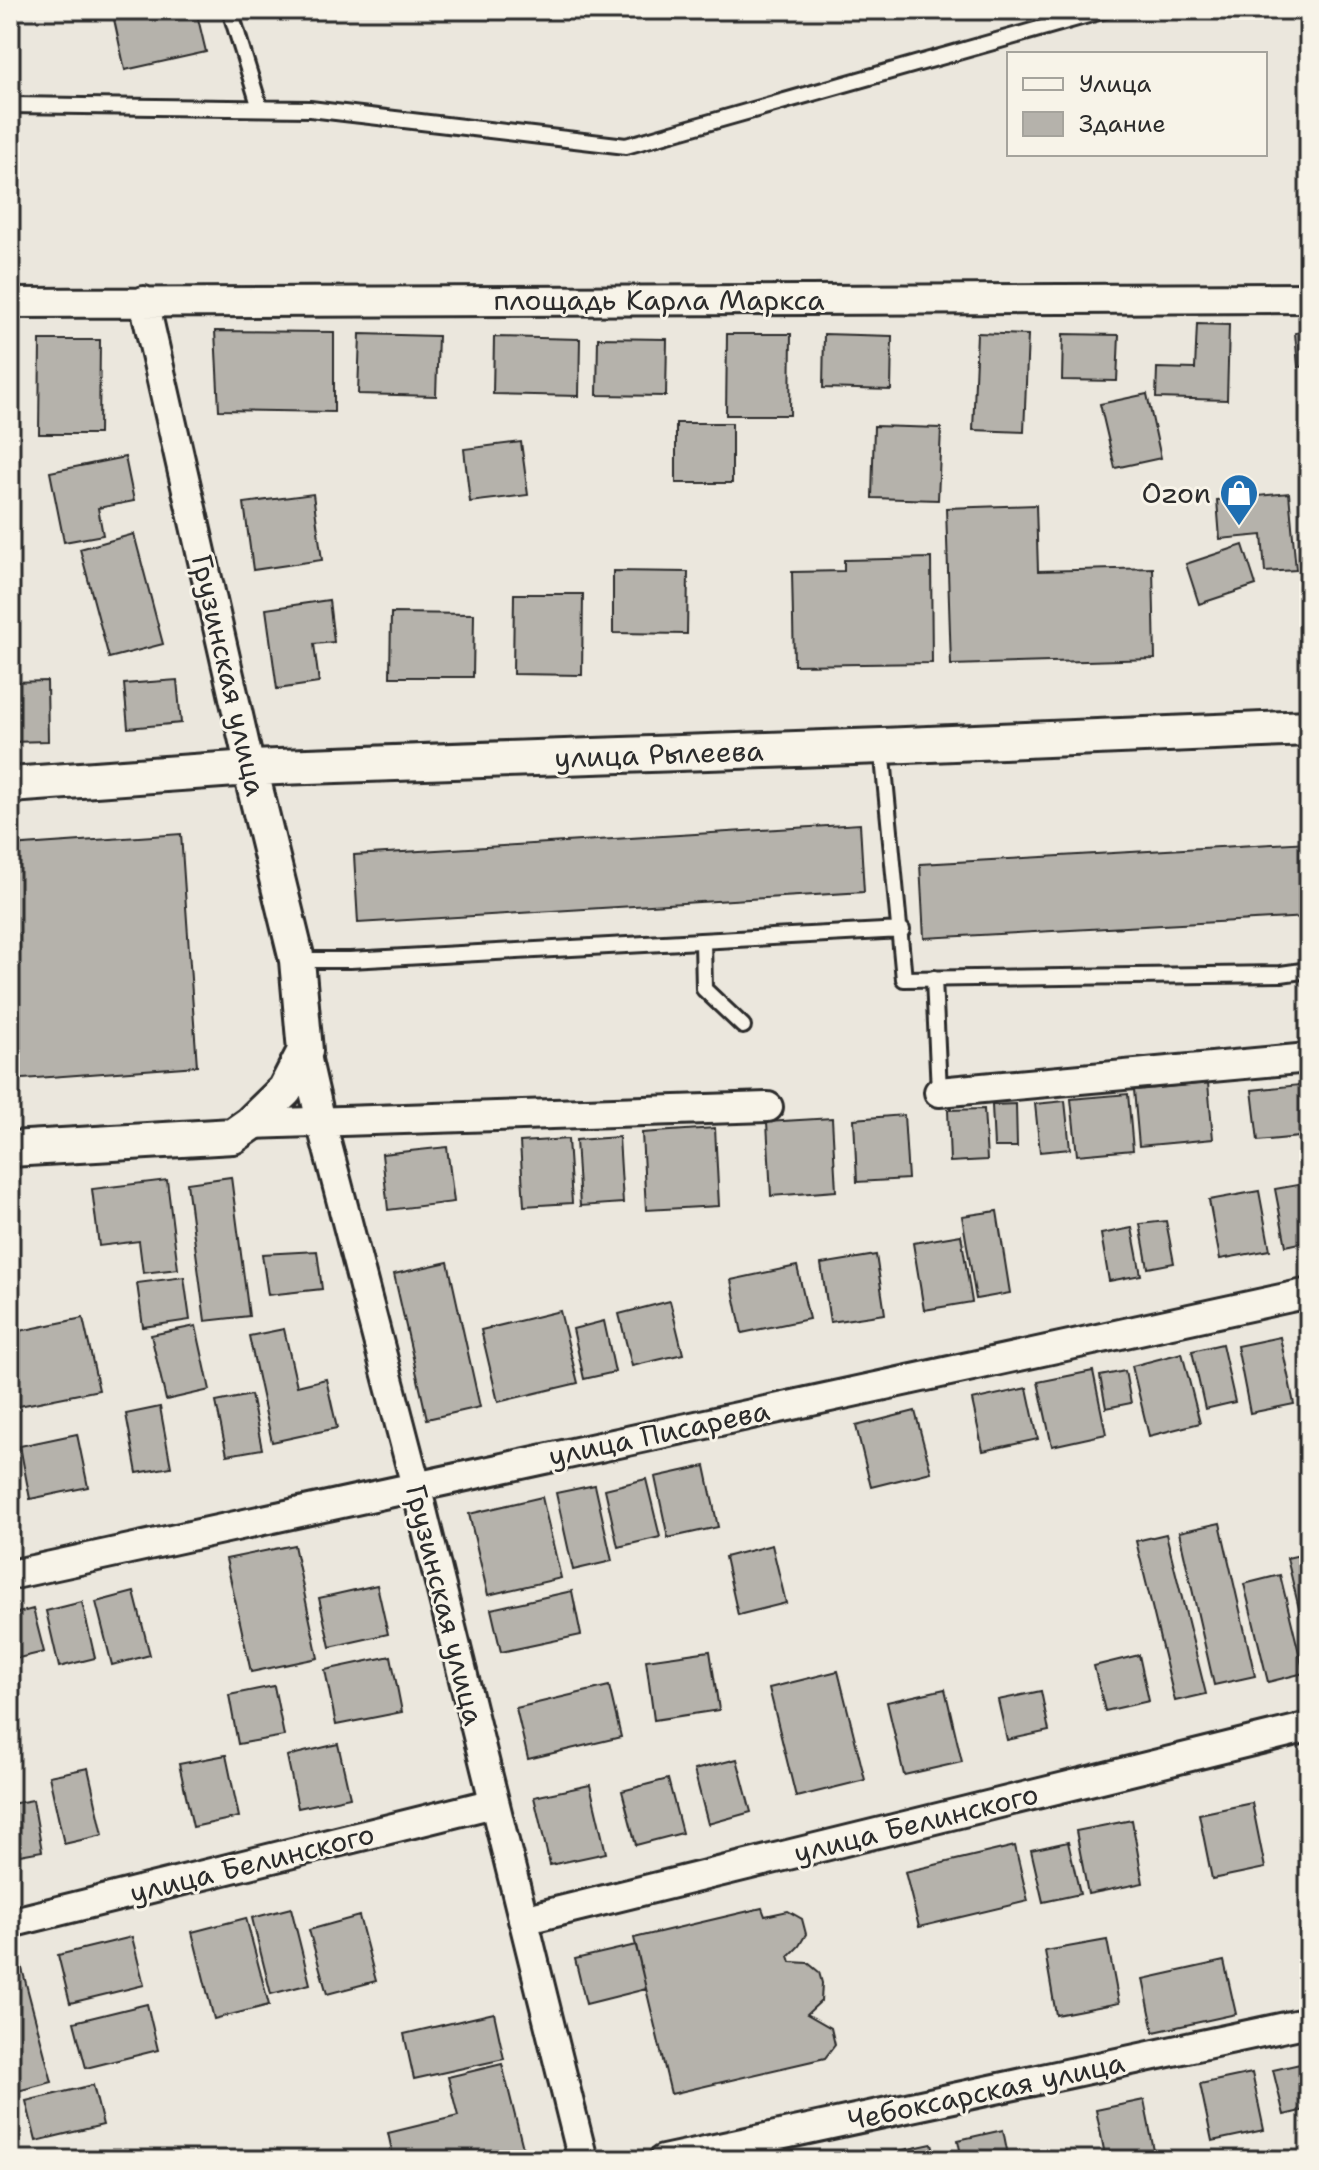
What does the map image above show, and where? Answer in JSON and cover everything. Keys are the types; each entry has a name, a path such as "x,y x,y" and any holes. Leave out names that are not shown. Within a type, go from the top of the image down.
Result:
{"street":[{"name":"площадь Карла Маркса","path":"10,303 1309,298"},
{"name":"Грузинская улица","path":"144,301 297,960 305,1051 321,1122 416,1486 583,2160"},
{"name":"улица Рылеева","path":"10,785 250,768 1309,728"},
{"path":"10,1149 233,1136 285,1090 305,1051"},
{"path":"939,1092 1309,1058"},
{"path":"250,1124 768,1107"},
{"name":"улица Писарева","path":"10,1575 1309,1293"},
{"name":"улица Белинского","path":"523,1920 1309,1727"},
{"name":"улица Белинского","path":"10,1923 494,1803"},
{"name":"Чебоксарская улица","path":"663,2160 1309,2022"}],"lane":[{"path":"230,10 260,108"},
{"path":"10,105 310,109 626,146 1106,10"},
{"path":"882,746 902,930 904,979 1281,974 1309,970"},
{"path":"297,960 350,960 902,930"},
{"path":"703,941 704,989 743,1026"},
{"path":"934,978 939,1092"}],"building":[{"path":"112,10 196,10 206,52 125,70"},
{"path":"1197,324 1229,325 1227,400 1156,398 1157,368 1195,369"},
{"path":"215,331 334,332 334,412 219,410"},
{"path":"1309,331 1309,366 1298,367 1295,333"},
{"path":"977,333 1028,335 1024,432 973,430"},
{"path":"360,334 438,336 436,396 358,394"},
{"path":"727,334 791,334 790,415 726,415"},
{"path":"824,334 892,336 891,390 823,388"},
{"path":"1063,334 1119,335 1117,381 1062,380"},
{"path":"494,337 580,339 579,396 493,394"},
{"path":"598,338 667,339 666,396 597,395"},
{"path":"40,340 100,340 99,434 39,434"},
{"path":"1147,394 1161,458 1115,468 1100,404"},
{"path":"676,423 732,423 732,483 676,483"},
{"path":"874,426 941,428 938,500 872,498"},
{"path":"521,442 528,495 470,502 464,449"},
{"path":"125,457 134,501 98,508 103,535 64,542 50,472"},
{"path":"1289,493 1296,570 1265,572 1262,535 1220,539 1217,500"},
{"path":"313,494 322,560 253,570 244,503"},
{"path":"1036,505 1038,571 1153,568 1155,659 951,665 946,508"},
{"path":"134,534 163,644 109,658 80,549"},
{"path":"1243,545 1256,585 1199,604 1186,564"},
{"path":"931,558 932,663 794,665 792,572 844,571 844,560"},
{"path":"613,571 688,572 687,634 613,633"},
{"path":"514,594 583,594 582,675 513,674"},
{"path":"329,600 334,642 314,644 319,683 277,689 266,609"},
{"path":"391,613 474,614 473,677 390,677"},
{"path":"177,680 181,723 128,728 124,684"},
{"path":"47,681 48,741 10,742 10,682"},
{"path":"860,824 864,892 358,923 354,855"},
{"path":"181,834 197,1066 10,1080 10,846"},
{"path":"1309,842 1309,917 924,938 920,864"},
{"path":"1208,1083 1213,1139 1139,1146 1134,1090"},
{"path":"1309,1084 1309,1136 1258,1141 1252,1090"},
{"path":"1128,1094 1133,1150 1077,1155 1071,1099"},
{"path":"1065,1101 1070,1149 1040,1152 1035,1104"},
{"path":"1016,1104 1017,1147 994,1147 992,1105"},
{"path":"984,1109 987,1160 950,1162 948,1110"},
{"path":"904,1115 908,1179 857,1182 854,1119"},
{"path":"832,1118 836,1191 771,1196 767,1122"},
{"path":"715,1128 719,1206 646,1210 642,1133"},
{"path":"619,1137 623,1203 580,1206 576,1140"},
{"path":"568,1139 572,1203 524,1206 520,1142"},
{"path":"447,1147 454,1202 388,1210 382,1154"},
{"path":"231,1177 249,1316 205,1321 187,1183"},
{"path":"167,1180 178,1269 143,1273 139,1241 99,1246 92,1189"},
{"path":"1309,1183 1309,1241 1286,1246 1275,1189"},
{"path":"1259,1191 1270,1250 1220,1259 1209,1200"},
{"path":"997,1211 1010,1293 976,1299 962,1216"},
{"path":"1166,1221 1174,1263 1148,1268 1140,1224"},
{"path":"1132,1228 1141,1275 1109,1281 1101,1234"},
{"path":"961,1235 972,1302 924,1310 913,1243"},
{"path":"317,1251 322,1289 268,1295 262,1254"},
{"path":"876,1255 885,1314 830,1322 821,1264"},
{"path":"448,1262 480,1407 427,1419 394,1274"},
{"path":"797,1266 809,1319 742,1333 731,1280"},
{"path":"10,1271 17,1315 10,1316"},
{"path":"184,1277 190,1320 143,1327 137,1283"},
{"path":"670,1301 683,1354 632,1366 619,1314"},
{"path":"560,1311 578,1383 498,1402 481,1330"},
{"path":"83,1318 99,1390 14,1407 10,1390 10,1333"},
{"path":"604,1321 615,1372 584,1379 573,1329"},
{"path":"196,1326 210,1390 166,1400 151,1335"},
{"path":"284,1329 297,1386 326,1379 337,1428 272,1442 249,1336"},
{"path":"1280,1337 1294,1404 1250,1413 1237,1346"},
{"path":"1222,1344 1235,1402 1205,1409 1192,1351"},
{"path":"1182,1353 1200,1423 1149,1436 1132,1366"},
{"path":"1093,1371 1106,1434 1052,1446 1038,1382"},
{"path":"1125,1371 1131,1403 1106,1408 1100,1376"},
{"path":"1027,1388 1038,1439 983,1451 972,1400"},
{"path":"251,1395 262,1449 227,1455 216,1402"},
{"path":"160,1407 171,1467 137,1473 126,1414"},
{"path":"915,1411 931,1472 871,1487 856,1426"},
{"path":"77,1434 88,1487 30,1499 20,1446"},
{"path":"10,1465 19,1502 10,1504"},
{"path":"705,1466 718,1527 668,1538 655,1477"},
{"path":"646,1479 660,1537 618,1547 605,1489"},
{"path":"595,1485 612,1561 573,1570 556,1493"},
{"path":"542,1497 561,1578 488,1595 469,1514"},
{"path":"1220,1523 1255,1676 1214,1685 1179,1532"},
{"path":"1166,1534 1206,1694 1175,1701 1136,1541"},
{"path":"294,1545 318,1658 251,1672 226,1559"},
{"path":"772,1545 786,1603 738,1615 725,1557"},
{"path":"1309,1553 1309,1651 1287,1558"},
{"path":"1280,1575 1304,1673 1268,1682 1244,1584"},
{"path":"377,1585 388,1634 330,1647 319,1598"},
{"path":"572,1591 581,1635 501,1652 491,1609"},
{"path":"134,1592 150,1655 112,1665 96,1602"},
{"path":"82,1602 95,1658 59,1667 46,1611"},
{"path":"33,1609 44,1652 10,1660 10,1615"},
{"path":"710,1651 719,1710 654,1720 646,1660"},
{"path":"1139,1655 1149,1701 1105,1711 1094,1666"},
{"path":"391,1656 402,1712 336,1725 325,1670"},
{"path":"838,1671 865,1780 796,1797 769,1688"},
{"path":"274,1686 284,1736 238,1744 229,1695"},
{"path":"609,1686 621,1737 528,1759 516,1708"},
{"path":"945,1689 962,1762 904,1775 887,1702"},
{"path":"1041,1691 1049,1731 1007,1740 998,1700"},
{"path":"338,1744 350,1797 298,1808 287,1756"},
{"path":"226,1755 239,1817 193,1827 179,1764"},
{"path":"737,1759 751,1812 708,1824 694,1770"},
{"path":"88,1768 103,1835 64,1844 49,1776"},
{"path":"668,1779 682,1833 636,1845 622,1791"},
{"path":"590,1785 606,1853 550,1865 534,1797"},
{"path":"1309,1787 1309,1820 1302,1789"},
{"path":"33,1800 42,1851 14,1856 10,1804"},
{"path":"1252,1803 1265,1868 1212,1879 1199,1814"},
{"path":"1132,1820 1143,1883 1088,1894 1076,1831"},
{"path":"1068,1842 1080,1894 1043,1902 1031,1850"},
{"path":"1015,1846 1028,1901 919,1927 905,1872"},
{"path":"291,1908 310,1984 271,1994 252,1918"},
{"path":"762,1908 765,1916 788,1911 802,1919 806,1934 789,1956 791,1962 808,1963 819,1972 821,2001 807,2014 831,2028 835,2045 825,2058 671,2094 634,1938"},
{"path":"359,1916 376,1981 327,1994 309,1930"},
{"path":"246,1918 269,2005 214,2019 192,1932"},
{"path":"132,1937 144,1985 70,2003 58,1955"},
{"path":"1107,1940 1119,2003 1056,2015 1045,1951"},
{"path":"636,1945 646,1989 586,2004 575,1959"},
{"path":"19,1957 52,2082 10,2093 10,1959"},
{"path":"1224,1961 1236,2014 1154,2032 1143,1979"},
{"path":"147,2004 158,2050 86,2068 74,2022"},
{"path":"494,2013 504,2059 414,2079 404,2034"},
{"path":"1309,2062 1309,2109 1284,2115 1273,2070"},
{"path":"502,2064 526,2160 394,2160 388,2133 458,2116 448,2077"},
{"path":"1252,2073 1264,2130 1212,2141 1200,2084"},
{"path":"93,2085 103,2125 36,2141 26,2101"},
{"path":"1144,2100 1155,2156 1106,2160 1096,2110"},
{"path":"1003,2130 1009,2160 962,2160 958,2140"},
{"path":"932,2144 936,2160 880,2160 879,2155"}],"place":[{"name":"Ozon","path":"1239,527"}]}
